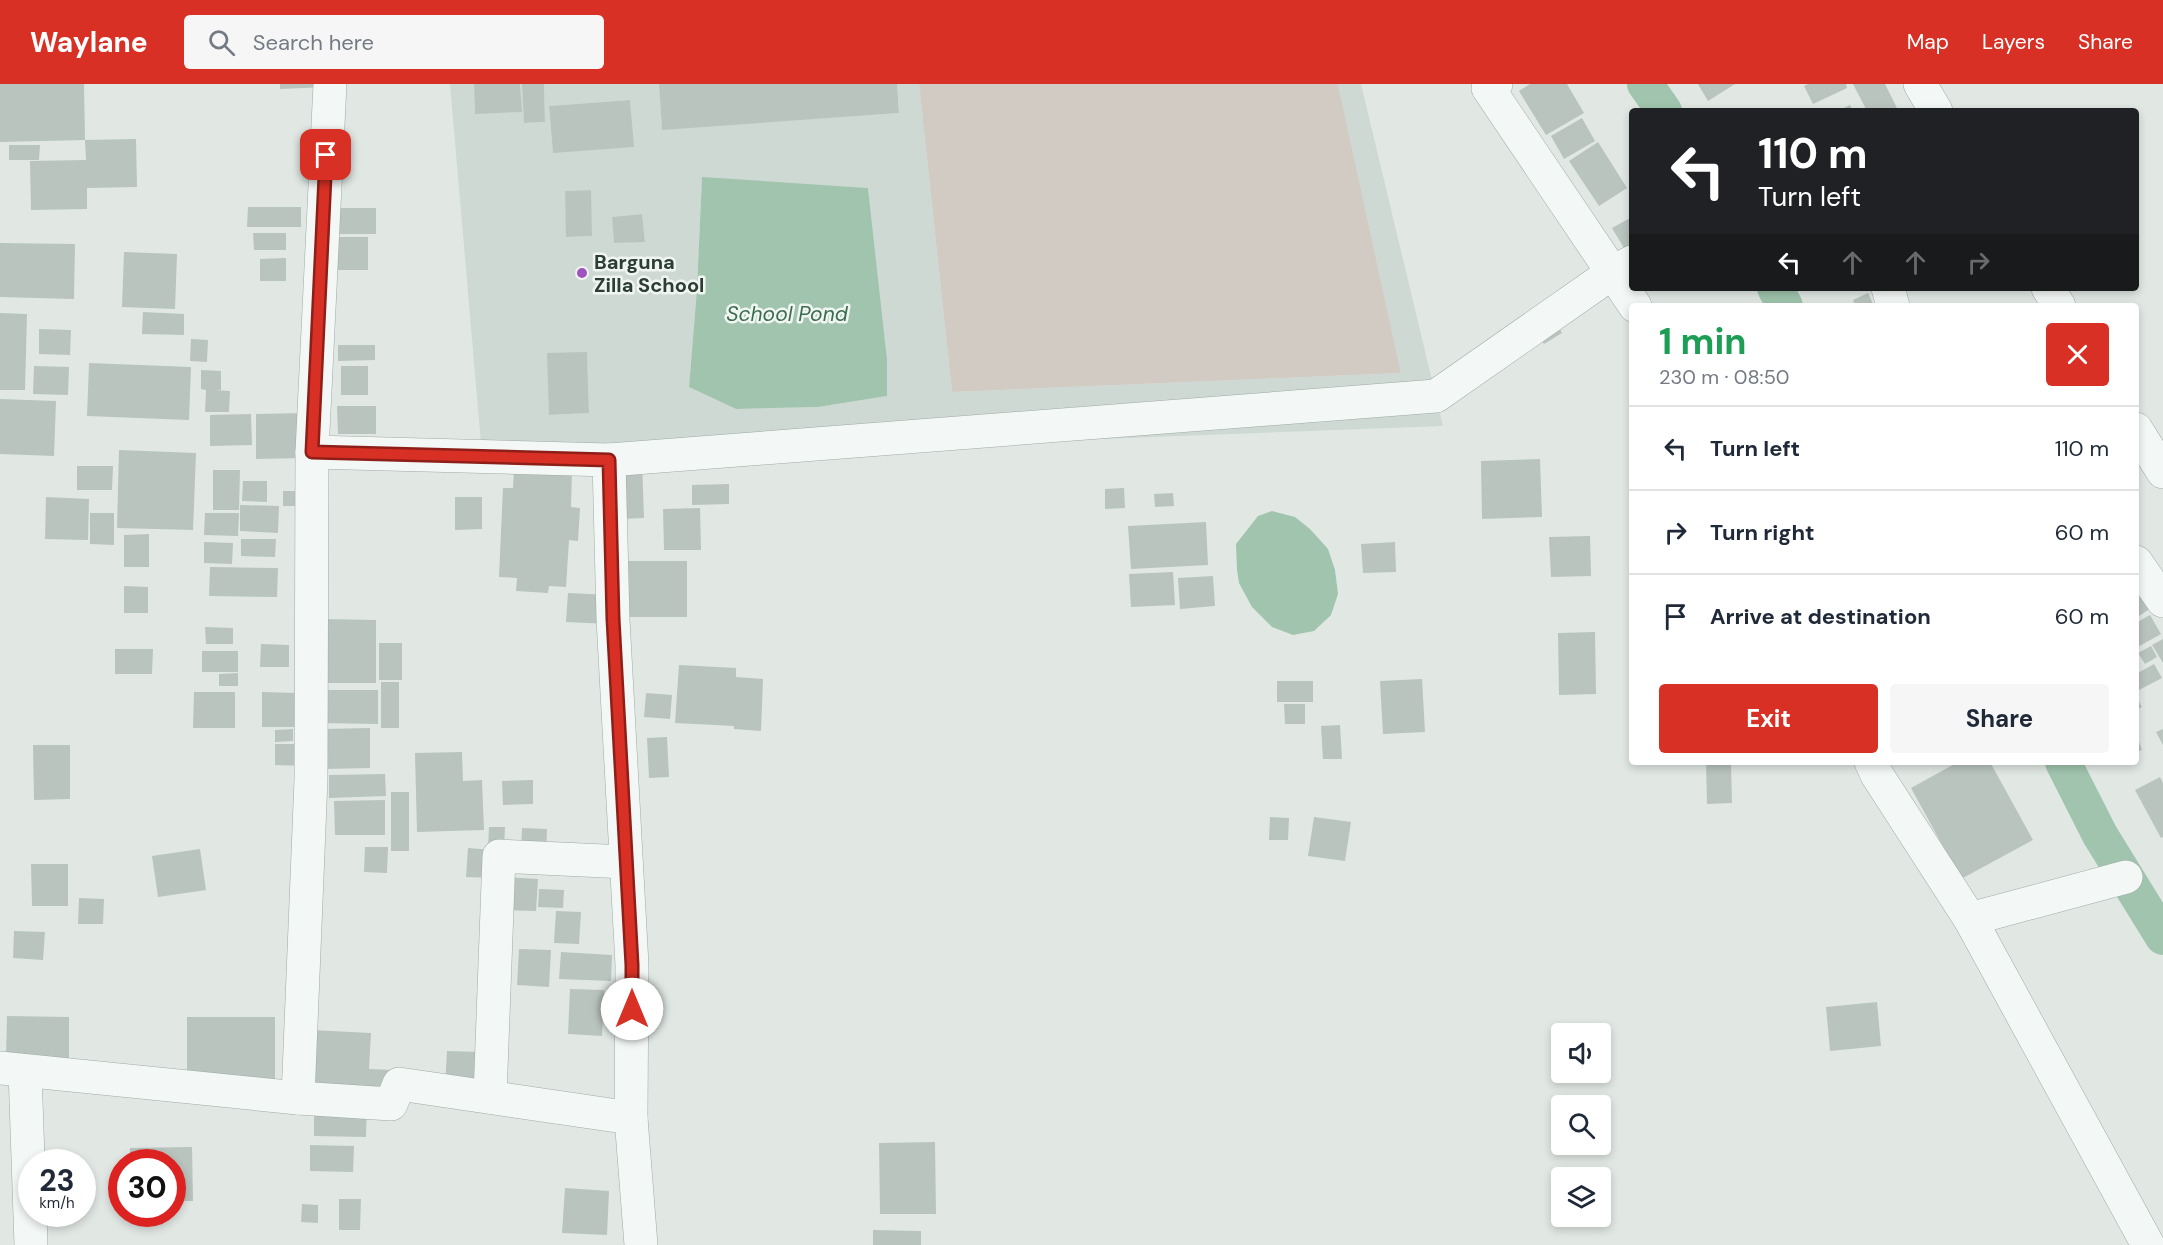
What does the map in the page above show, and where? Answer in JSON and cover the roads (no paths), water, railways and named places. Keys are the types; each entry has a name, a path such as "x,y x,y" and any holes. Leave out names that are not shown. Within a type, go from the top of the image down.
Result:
{"street":[{"path":"298,1098 311,778 312,452 330,84"},
{"path":"1489,85 1622,268 1629,288"},
{"path":"312,452 609,460 1436,396 1622,268"},
{"path":"2139,434 2163,472"},
{"path":"609,460 613,619 632,965 632,1118 641,1245"},
{"path":"2139,566 2163,601"},
{"path":"1872,765 1970,919 2148,1245"},
{"path":"490,1097 499,856 626,862"},
{"path":"1970,919 2126,877"},
{"path":"31,1245 13,1069 298,1098 391,1104 399,1084 632,1118"}],"water":[{"name":"School Pond","path":"702,177 868,188 887,359 887,396 818,407 736,409 689,387 697,289"},
{"path":"1272,511 1295,517 1310,529 1328,549 1335,570 1338,594 1331,615 1314,631 1293,635 1272,627 1252,607 1239,583 1236,544 1258,516"}],"waterway":[{"path":"1645,84 1662,108"},
{"path":"1777,291 1783,303"},
{"path":"2065,765 2100,835 2163,937"}],"place":[{"name":"Barguna Zilla School","path":"582,273"}]}
